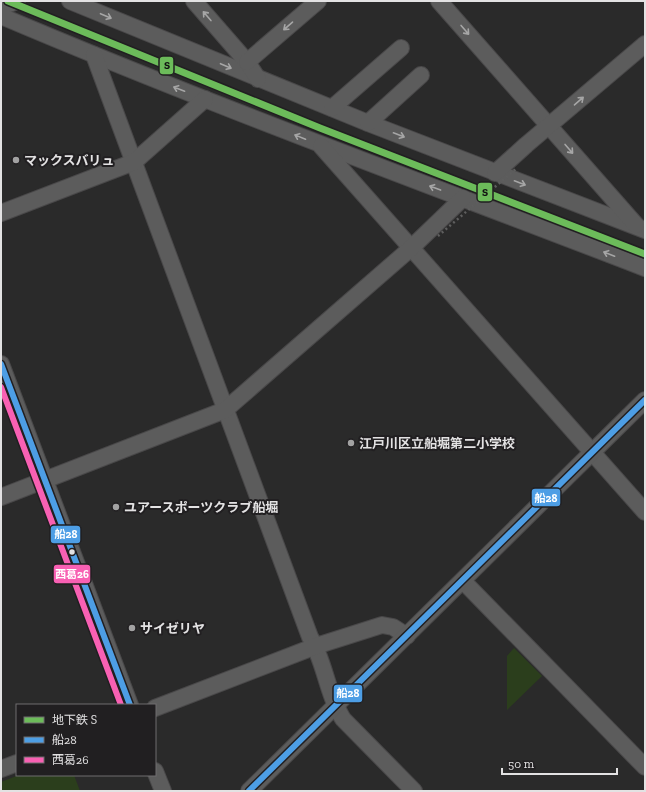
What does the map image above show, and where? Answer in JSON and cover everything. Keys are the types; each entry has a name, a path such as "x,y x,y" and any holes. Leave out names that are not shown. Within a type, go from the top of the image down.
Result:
{"street":[{"path":"1,7 17,1"},
{"path":"70,1 368,124 642,229"},
{"path":"194,1 247,62 258,79"},
{"path":"247,62 318,1"},
{"path":"439,1 642,229"},
{"path":"1,16 94,55 320,145 645,268"},
{"path":"495,173 645,44"},
{"path":"332,108 401,48"},
{"path":"94,55 225,410 310,636 316,646 331,687 334,706 343,719 414,791"},
{"path":"368,124 421,75"},
{"path":"1,213 134,162 206,99"},
{"path":"320,145 645,512"},
{"path":"1,497 225,410 410,248 463,198"},
{"path":"1,364 130,704"},
{"path":"249,791 645,400"},
{"path":"463,581 645,767"},
{"path":"156,708 316,646 382,625 393,626 407,636"},
{"path":"1,768 16,762"},
{"path":"156,774 163,791"}],"path":[{"path":"438,236 517,168"}],"green space":[{"path":"514,648 542,676 507,710 507,656"},
{"path":"16,776 74,776 80,791 1,791 1,782"}],"metro line":[{"name":"S","path":"8,1 320,128 645,254"}],"transit line":[{"name":"船28","path":"1,364 130,704"},
{"name":"西葛26","path":"1,387 121,704"},
{"name":"船28","path":"249,791 645,400"}],"place":[{"name":"マックスバリュ","path":"16,160"},
{"name":"江戸川区立船堀第二小学校","path":"351,443"},
{"name":"ユアースポーツクラブ船堀","path":"116,507"},
{"name":"サイゼリヤ","path":"132,628"}]}
